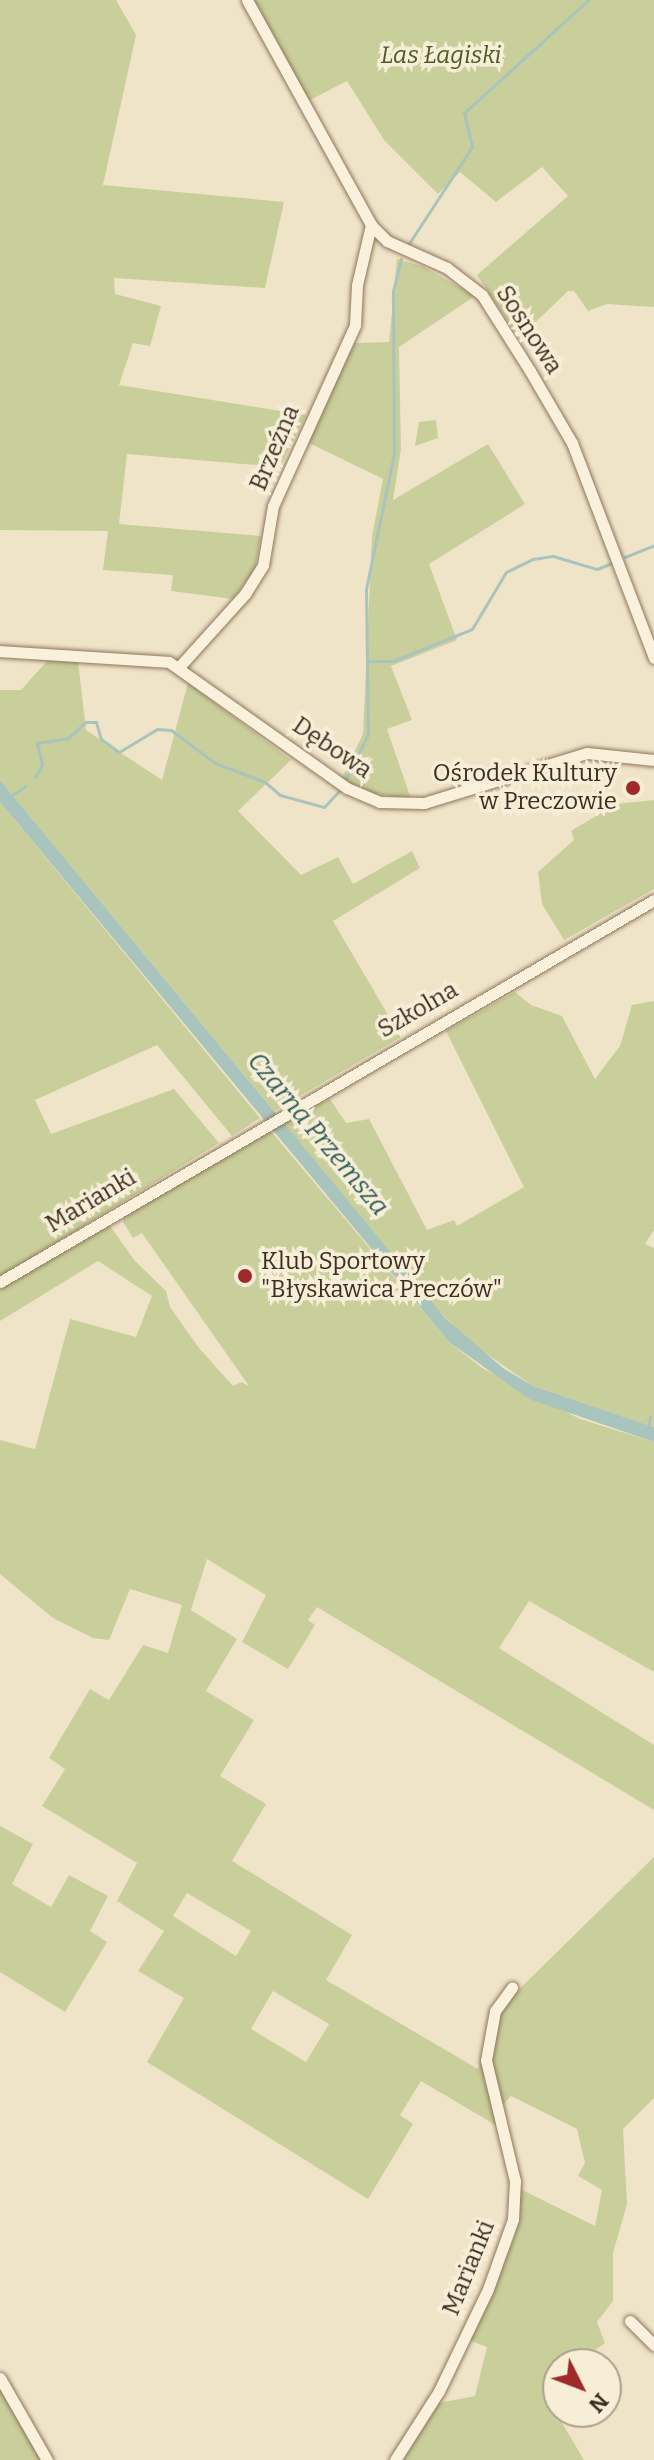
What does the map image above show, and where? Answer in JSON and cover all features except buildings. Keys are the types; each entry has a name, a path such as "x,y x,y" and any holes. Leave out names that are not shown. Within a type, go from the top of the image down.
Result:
{"street":[{"name":"Sosnowa","path":"247,0 371,225 387,241 447,268 482,295 572,443 654,658"},
{"name":"Brzeźna","path":"179,667 245,594 263,565 273,506 355,325 357,285 371,225"},
{"name":"Dębowa","path":"0,651 142,657 179,667 347,788 380,802 424,803 587,753 654,760"},
{"name":"Szkolna","path":"205,1159 654,900"},
{"name":"Marianki","path":"0,1282 205,1159"},
{"name":"Marianki","path":"395,2460 453,2362 513,2219 515,2181 486,2060 495,2011 512,1988"},
{"path":"630,2321 654,2345"},
{"path":"0,2378 47,2460"}],"green space":[{"path":"0,0 116,0 136,35 103,185 284,202 265,288 114,278 115,294 161,306 150,346 133,343 119,385 306,415 280,467 127,454 119,524 261,536 255,569 233,599 171,591 173,575 103,570 108,531 0,530"},
{"name":"Las Łagiski","path":"253,0 654,0 654,307 607,304 588,311 574,291 568,291 519,338 477,275 568,196 542,167 496,202 460,172 438,194 384,140 347,81 308,101"},
{"path":"397,259 422,266 475,296 399,347 401,449 393,500 488,444 525,504 429,564 457,640 391,666 412,720 387,729 411,799 363,792 342,778 363,734 372,536 383,479 305,441 355,343 389,342"},
{"path":"436,420 438,438 415,446 419,422"},
{"path":"48,660 78,661 86,730 162,780 188,683 291,760 238,811 301,875 338,857 353,884 412,851 420,868 333,921 401,1037 274,1111 0,780 0,690 21,690"},
{"path":"654,800 654,889 564,940 542,904 538,872 574,840 571,831 616,804"},
{"path":"0,802 260,1118 232,1136 157,1045 35,1100 51,1134 174,1089 219,1143 0,1277"},
{"path":"515,992 531,1005 562,1016 595,1079 620,1046 632,1005 654,1001 654,1230 645,1244 654,1248 654,1427 533,1386 474,1345 426,1299 283,1122 330,1099 346,1123 369,1119 427,1230 454,1220 457,1226 524,1187 446,1031"},
{"path":"269,1129 449,1342 482,1368 580,1419 654,1442 654,1672 529,1601 499,1648 654,1745 654,1810 317,1607 308,1620 315,1625 288,1669 242,1642 266,1595 207,1559 191,1610 237,1639 206,1691 254,1720 220,1776 266,1804 232,1861 352,1935 326,1980 478,2069 487,2029 503,2005 654,1857 654,2098 623,2129 627,2204 613,2253 613,2301 597,2322 605,2343 598,2348 542,2348 542,2428 565,2428 584,2460 403,2460 439,2403 475,2396 487,2347 466,2339 512,2244 520,2218 520,2189 595,2226 602,2190 578,2176 585,2163 577,2129 511,2096 501,2107 504,2130 421,2081 400,2115 413,2124 368,2199 147,2062 184,1998 138,1971 164,1931 117,1901 137,1863 42,1806 65,1769 49,1758 90,1689 109,1700 143,1645 168,1653 182,1605 130,1589 109,1640 93,1638 53,1618 0,1574 0,1440 35,1449 70,1319 136,1337 152,1296 98,1261 0,1321 0,1288 104,1224 110,1226 135,1261 166,1291 170,1307 199,1348 233,1386 242,1382 249,1386 142,1233 133,1238 123,1222 124,1214","holes":["187,1893 251,1931 236,1956 173,1916","273,1991 329,2024 306,2062 251,2029"]},
{"path":"0,1826 33,1844 12,1884 51,1907 69,1875 108,1896 90,1931 107,1942 65,2012 0,1972"},
{"path":"0,2378 51,2457 53,2460 0,2460"}],"water":[{"path":"0,780 445,1318 503,1368 533,1386 654,1427 654,1442 529,1399 449,1342 0,802"}],"waterway":[{"path":"408,245 472,147 464,113 588,0"},
{"path":"345,781 368,734 366,589 394,454 393,291 401,259"},
{"path":"625,557 654,545"},
{"path":"369,661 393,661 472,629 506,572 533,559 553,556 597,569 612,563"},
{"path":"35,777 42,765 37,743 68,738 86,722 96,722 101,739 119,752 157,729 171,730 215,763 265,782 280,795 324,807 339,791"},
{"path":"9,797 26,786"},
{"path":"648,1428 650,1416"}],"place":[{"name":"Ośrodek Kultury w Preczowie","path":"633,788"},
{"name":"Klub Sportowy \"Błyskawica Preczów\"","path":"245,1276"}],"water label":[{"name":"Czarna Przemsza","path":"318,1134"}]}
